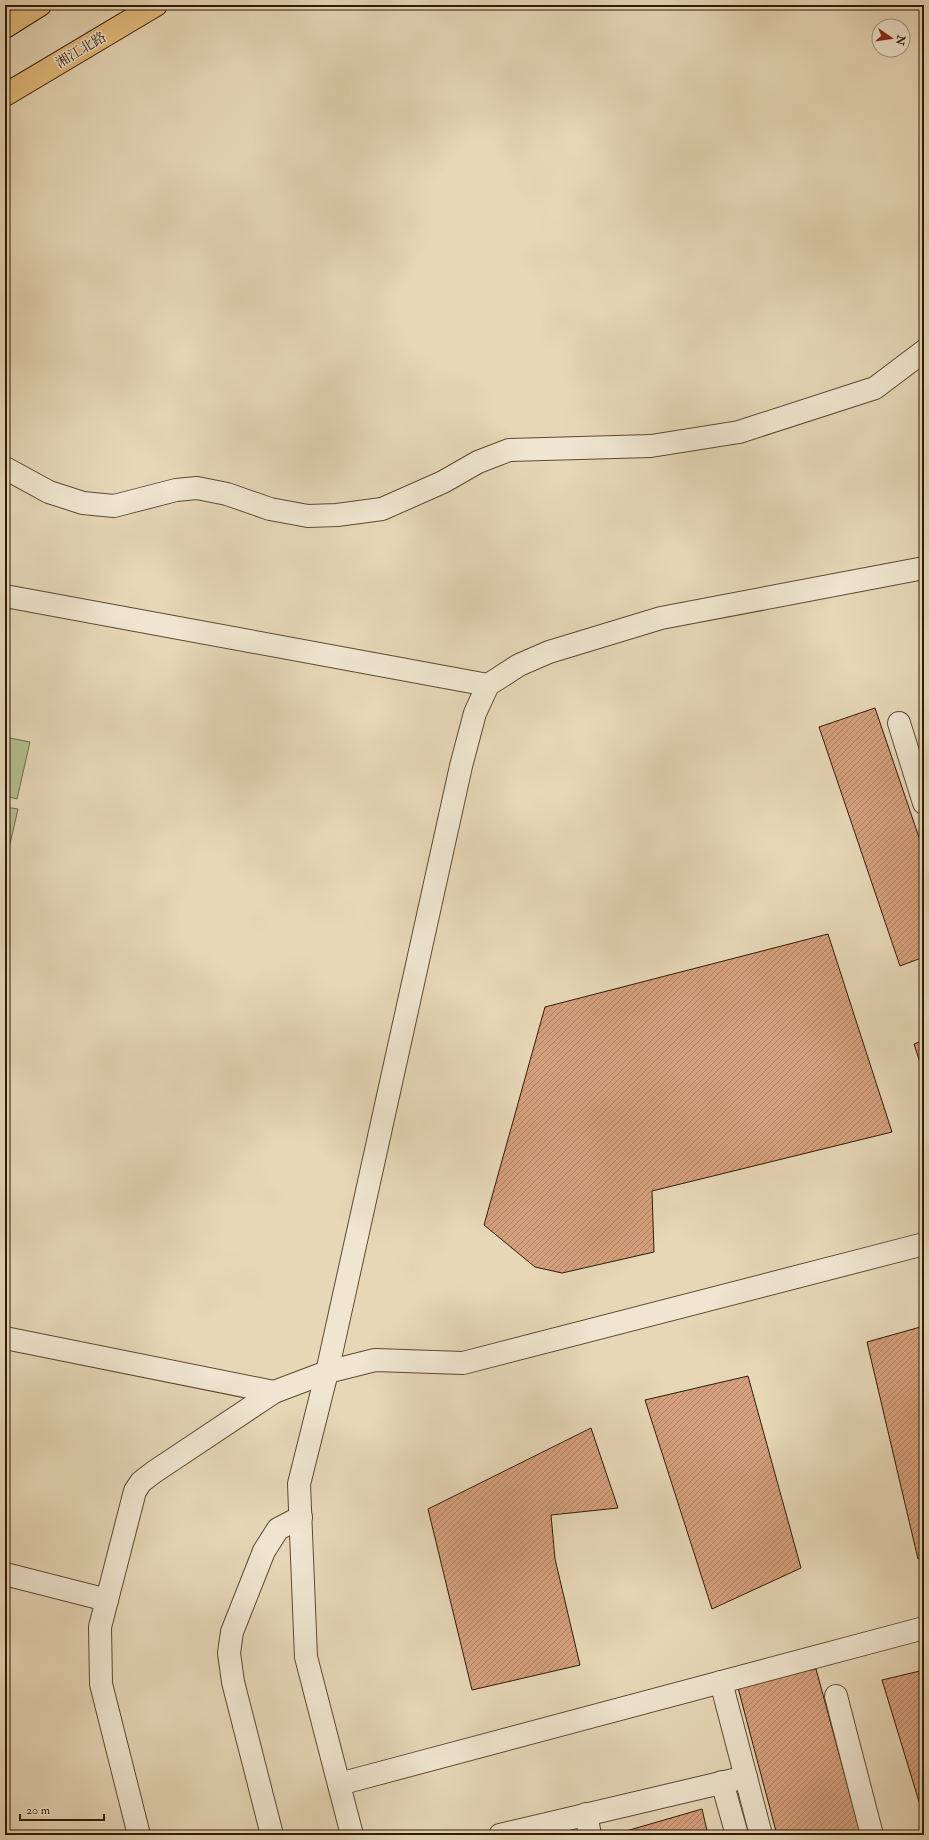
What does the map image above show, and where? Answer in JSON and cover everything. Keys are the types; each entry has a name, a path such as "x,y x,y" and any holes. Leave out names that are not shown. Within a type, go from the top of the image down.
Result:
{"main road":[{"path":"5,27 40,5"},
{"name":"湘江北路","path":"5,95 156,5"}],"street":[{"path":"5,468 49,492 82,503 114,506 176,490 197,488 227,494 270,508 308,516 337,516 382,509 443,482 478,462 509,450 651,446 739,432 875,388 924,351"},
{"path":"352,1835 306,1657 299,1484 327,1372 461,766 475,713 488,685 519,665 549,652 661,618 924,568"},
{"path":"5,596 488,685"},
{"path":"899,723 924,804"},
{"path":"140,1835 101,1684 100,1627 135,1490 141,1482 274,1392 327,1372 375,1360 463,1363 924,1244"},
{"path":"5,1338 274,1392"},
{"path":"272,1835 233,1682 229,1653 232,1632 264,1551 278,1529 300,1517"},
{"path":"5,1574 107,1600"},
{"path":"339,1784 924,1628"},
{"path":"721,1682 762,1835"},
{"path":"836,1696 872,1835"},
{"path":"500,1835 746,1777"},
{"path":"722,1782 737,1835"},
{"path":"586,1814 590,1835"}],"green space":[{"path":"5,737 30,742 17,799 5,796"},
{"path":"5,807 18,809 5,866"}],"building":[{"path":"875,708 924,852 924,957 900,966 819,727"},
{"path":"828,934 892,1132 652,1191 654,1252 562,1273 535,1267 484,1225 545,1007"},
{"path":"924,1040 924,1075 914,1044"},
{"path":"924,1326 924,1556 918,1559 867,1342"},
{"path":"748,1376 801,1568 712,1609 645,1400"},
{"path":"591,1428 618,1508 551,1515 555,1559 580,1665 472,1690 428,1509"},
{"path":"816,1669 861,1835 777,1835 737,1684"},
{"path":"924,1670 924,1818 882,1680"},
{"path":"702,1809 708,1835 627,1835 626,1831"}]}
